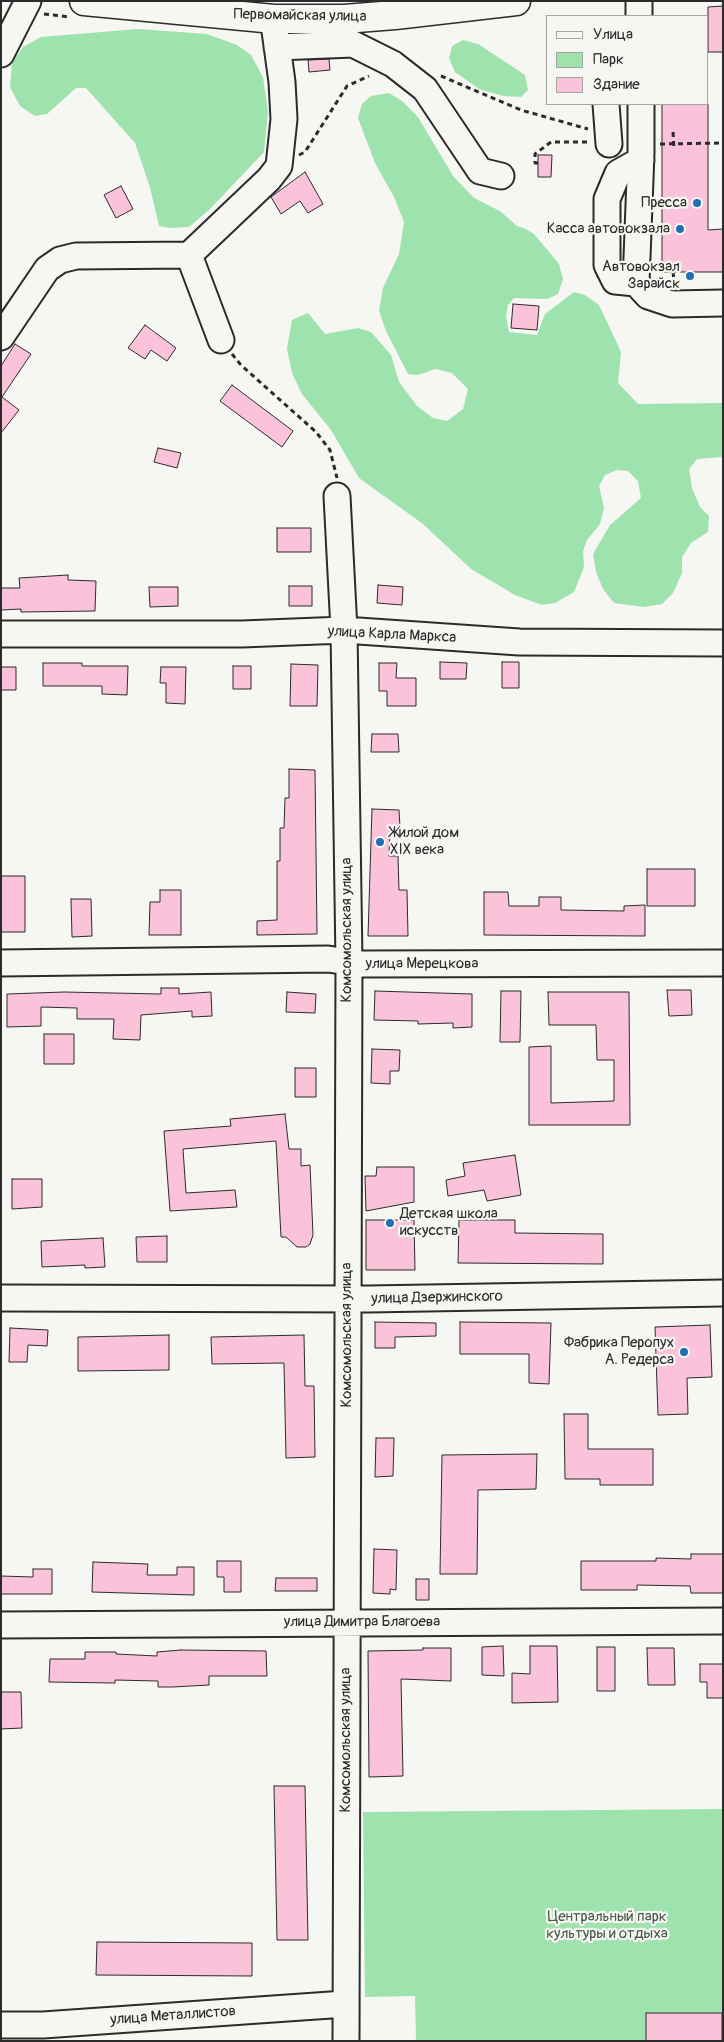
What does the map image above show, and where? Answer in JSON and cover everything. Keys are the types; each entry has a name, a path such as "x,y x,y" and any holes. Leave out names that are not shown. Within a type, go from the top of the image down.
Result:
{"main road":[{"name":"Первомайская улица","path":"84,1 361,18 516,1"}],"street":[{"path":"1,54 28,1"},
{"path":"1,337 46,269 60,260 76,256 189,255 269,179 279,166 284,119 282,82 277,47 261,13"},
{"path":"277,47 353,44 393,64 425,89 480,171 501,176"},
{"path":"598,143 606,105"},
{"path":"641,105 650,227 648,296 672,304 723,303"},
{"path":"189,255 221,340"},
{"name":"Комсомольская улица","path":"337,496 344,630 349,962 346,2041"},
{"name":"улица Карла Маркса","path":"1,634 233,634 344,630 519,642 723,644"},
{"name":"улица Мерецкова","path":"1,963 328,959 349,962 723,963"},
{"name":"улица Дзержинского","path":"1,1298 347,1298 723,1293"},
{"name":"улица Димитра Благоева","path":"1,1625 723,1620"},
{"name":"улица Металлистов","path":"1,2025 43,2025 345,2004"}],"path":[{"path":"432,72 522,110 587,128"},
{"path":"279,166 304,152 347,86 372,74"},
{"path":"673,132 674,149"},
{"path":"538,163 535,163 535,154 551,142 598,143"},
{"path":"674,144 723,143"},
{"path":"650,227 674,144"},
{"path":"221,340 241,365 316,432 330,450 337,472 337,496"}],"green space":[{"path":"138,29 207,34 237,45 251,55 263,77 268,112 264,152 210,209 189,227 171,228 159,226 150,187 135,143 86,88 76,88 47,114 35,116 20,106 10,87 12,63 23,47 41,37"},
{"path":"463,40 478,44 525,75 528,90 521,97 503,96 479,89 455,72 449,58 452,46"},
{"path":"389,93 402,101 418,117 453,176 474,198 500,211 517,226 534,234 559,264 563,279 558,294 547,299 514,298 508,305 506,316 509,332 537,335 545,314 574,292 585,295 599,305 621,352 618,383 638,404 723,403 723,457 697,459 689,469 692,488 700,507 709,516 708,532 691,543 682,557 682,573 673,593 662,604 644,607 614,603 603,589 596,572 593,554 610,525 641,498 638,481 628,471 617,470 605,475 599,486 604,508 600,524 587,540 583,551 584,567 574,592 555,603 542,605 515,595 471,569 423,524 359,478 331,430 302,394 292,373 287,349 292,320 308,313 325,334 358,328 371,332 391,355 399,382 417,406 433,418 447,421 463,409 468,389 452,373 435,369 418,375 408,374 386,331 379,311 383,288 399,254 404,222 394,197 375,163 358,118 362,104 371,96"},
{"name":"Центральный парк культуры и отдыха","path":"723,1809 723,2041 416,2041 415,1996 365,1997 363,1812"}],"building":[{"path":"723,6 723,52 709,52 708,7"},
{"path":"329,59 330,70 309,72 308,60"},
{"path":"662,105 708,105 708,230 723,229 723,272 662,272"},
{"path":"538,155 552,155 551,177 538,177"},
{"path":"305,172 323,204 308,213 300,201 281,214 271,197"},
{"path":"121,186 133,209 116,218 104,195"},
{"path":"513,304 539,306 537,330 511,328"},
{"path":"145,325 176,348 167,361 151,350 145,359 128,348"},
{"path":"15,344 31,354 2,397 19,410 1,433 1,366"},
{"path":"232,385 293,431 282,447 220,401"},
{"path":"158,448 181,453 177,468 154,462"},
{"path":"277,528 311,528 311,552 277,552"},
{"path":"68,575 68,580 96,581 95,611 21,612 21,609 1,610 1,588 20,588 19,578"},
{"path":"378,585 403,587 402,605 377,603"},
{"path":"289,586 312,586 312,606 289,606"},
{"path":"149,587 178,587 178,606 150,607"},
{"path":"440,662 467,663 466,679 440,679"},
{"path":"502,662 519,662 519,688 502,688"},
{"path":"43,663 82,663 82,666 128,666 127,695 102,694 102,686 43,686"},
{"path":"379,663 397,663 396,678 416,678 416,706 387,706 387,691 379,691"},
{"path":"291,664 318,665 317,706 290,706"},
{"path":"233,666 251,666 251,689 233,689"},
{"path":"1,667 16,667 16,690 1,690"},
{"path":"161,667 186,667 185,704 166,703 166,683 160,683"},
{"path":"372,734 398,734 399,752 371,752"},
{"path":"289,769 315,770 317,934 257,935 257,921 277,920 277,861 280,861 280,828 284,828 285,798 289,798"},
{"path":"372,809 399,810 400,828 390,828 389,856 398,856 399,890 407,890 408,936 368,936"},
{"path":"647,869 695,869 695,906 647,906"},
{"path":"1,876 25,876 25,932 1,932"},
{"path":"160,890 181,890 181,935 149,935 150,902 160,902"},
{"path":"484,892 508,892 509,906 539,906 539,897 561,897 561,910 624,911 624,906 645,905 645,936 484,935"},
{"path":"71,899 91,899 92,936 72,937"},
{"path":"161,988 179,988 179,994 211,992 212,1016 192,1017 192,1011 141,1015 140,1040 113,1039 114,1019 77,1019 77,1008 41,1007 41,1026 7,1027 7,994 64,992 161,994"},
{"path":"667,990 691,990 692,1015 669,1016"},
{"path":"375,991 472,994 472,1027 453,1028 453,1023 418,1024 418,1021 374,1020"},
{"path":"501,991 521,991 520,1042 500,1042"},
{"path":"287,992 316,994 315,1013 286,1012"},
{"path":"548,992 629,992 630,1125 529,1125 529,1047 551,1046 551,1103 614,1101 614,1060 597,1060 596,1025 549,1025"},
{"path":"44,1034 74,1034 74,1064 44,1064"},
{"path":"372,1049 400,1050 399,1071 390,1071 390,1084 371,1083"},
{"path":"295,1068 316,1068 316,1097 295,1097"},
{"path":"285,1114 289,1149 301,1149 301,1166 310,1165 313,1235 310,1244 306,1247 297,1247 286,1237 281,1237 276,1141 183,1149 186,1193 235,1190 237,1207 170,1211 164,1131 231,1126 230,1119"},
{"path":"515,1155 521,1195 487,1201 484,1190 448,1196 446,1180 465,1176 463,1163"},
{"path":"377,1167 414,1167 414,1202 366,1211 365,1176 376,1176"},
{"path":"12,1179 42,1179 42,1207 12,1209"},
{"path":"366,1220 414,1220 415,1270 366,1270"},
{"path":"459,1220 515,1220 515,1233 603,1234 603,1264 458,1263"},
{"path":"167,1236 167,1262 137,1262 136,1237"},
{"path":"103,1238 105,1267 85,1268 85,1265 42,1267 41,1241"},
{"path":"375,1322 436,1323 436,1336 395,1337 395,1348 375,1348"},
{"path":"460,1322 551,1323 549,1384 529,1383 529,1354 460,1354"},
{"name":"Фабрика Перопух А. Редерса","path":"710,1325 712,1377 687,1378 688,1414 658,1415 655,1327"},
{"path":"10,1328 48,1330 47,1346 28,1345 27,1362 9,1362"},
{"path":"169,1335 169,1370 78,1371 78,1337"},
{"path":"304,1335 305,1386 314,1386 315,1457 286,1458 284,1363 212,1364 211,1337"},
{"path":"564,1414 588,1414 588,1449 653,1449 653,1485 600,1485 600,1479 565,1479"},
{"path":"376,1438 394,1438 393,1476 375,1477"},
{"path":"537,1454 536,1489 478,1490 477,1574 440,1574 442,1455"},
{"path":"374,1549 397,1550 396,1590 390,1589 390,1594 373,1593"},
{"path":"691,1554 723,1554 723,1593 691,1593 690,1586 637,1585 637,1590 581,1590 581,1561 656,1561 656,1558 691,1559"},
{"path":"217,1561 241,1561 241,1592 224,1592 224,1577 217,1577"},
{"path":"93,1562 148,1564 147,1575 177,1575 177,1567 194,1567 194,1595 92,1592"},
{"path":"33,1569 52,1569 52,1594 1,1594 1,1576 33,1577"},
{"path":"276,1578 317,1578 317,1591 275,1591"},
{"path":"416,1579 429,1579 429,1600 416,1600"},
{"path":"503,1646 504,1676 482,1675 482,1647"},
{"path":"530,1646 557,1646 558,1702 512,1703 512,1673 530,1674"},
{"path":"597,1647 615,1647 615,1691 597,1691"},
{"path":"423,1648 451,1648 451,1681 401,1679 403,1776 369,1777 368,1651 423,1650"},
{"path":"647,1648 674,1648 675,1685 648,1685"},
{"path":"181,1650 266,1651 267,1676 209,1676 209,1685 173,1687 158,1687 158,1681 115,1680 115,1683 49,1682 50,1659 85,1659 85,1652 116,1652 116,1654 157,1656 157,1652"},
{"path":"700,1664 723,1664 723,1698 707,1698 707,1682 700,1682"},
{"path":"1,1692 21,1692 22,1728 1,1729"},
{"path":"274,1786 305,1786 308,1940 277,1940"},
{"path":"97,1942 252,1943 252,1976 96,1975"},
{"path":"646,2013 722,2013 722,2041 646,2041"}],"place":[{"name":"Пресса","path":"697,203"},
{"name":"Касса автовокзала","path":"680,229"},
{"name":"Автовокзал Зарайск","path":"690,276"},
{"name":"Жилой дом XIX века","path":"380,842"},
{"name":"Детская школа искусств","path":"390,1223"},
{"name":"Фабрика Перопух А. Редерса","path":"684,1352"}]}
